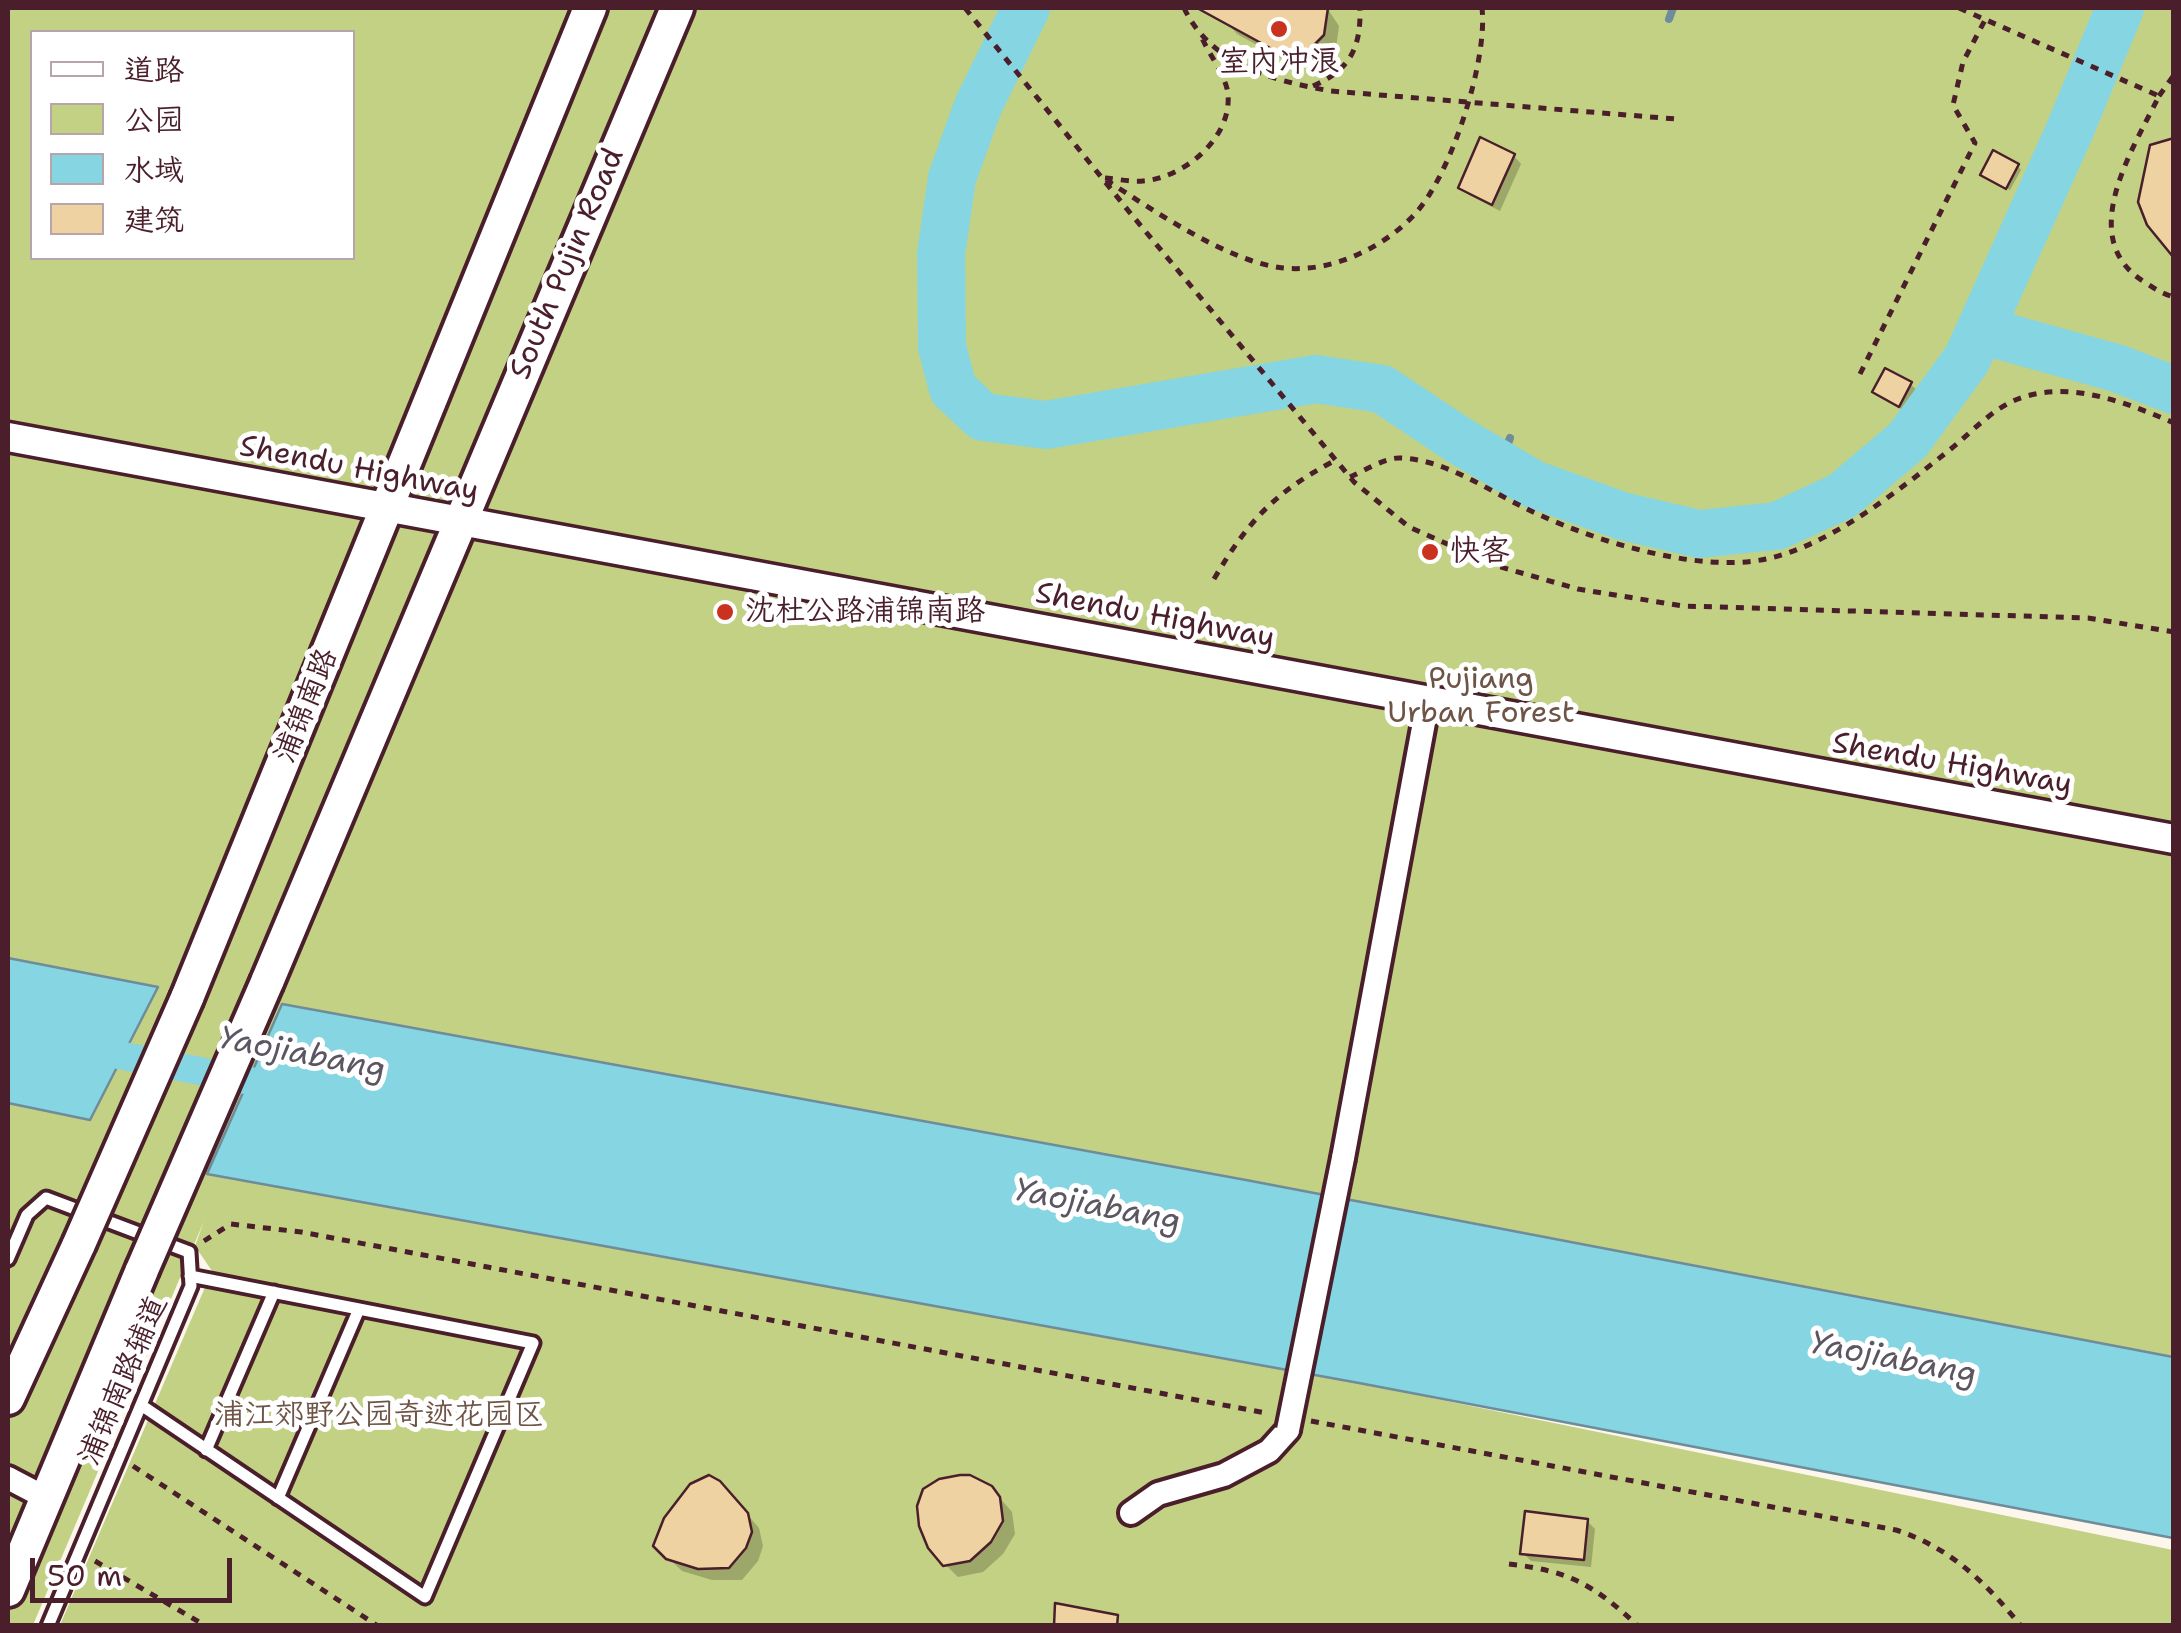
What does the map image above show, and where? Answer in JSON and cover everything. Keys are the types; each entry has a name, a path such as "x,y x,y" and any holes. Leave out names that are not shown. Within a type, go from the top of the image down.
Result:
{"main road":[{"name":"浦锦南路","path":"8,1398 187,998 590,8"},
{"name":"South Pujin Road","path":"8,1590 678,8"}],"street":[{"name":"Shendu Highway","path":"8,437 2174,839"},
{"path":"1131,1514 1158,1494 1224,1475 1268,1452 1297,1425 1342,1158 1428,701"},
{"path":"8,1478 46,1498"}],"lane":[{"path":"8,1259 28,1215 46,1198 190,1252"},
{"name":"浦锦南路辅道","path":"48,1626 191,1286 190,1252"},
{"path":"141,1406 425,1597 534,1343 190,1276"},
{"path":"206,1450 274,1292"},
{"path":"278,1498 360,1309"}],"path":[{"path":"966,8 1349,477 1409,526 1497,566 1578,589 1683,606 2088,618 2174,632"},
{"path":"1102,178 1145,182 1197,160 1224,121 1228,93 1184,8"},
{"path":"1310,87 1335,76 1348,60 1360,36 1360,8"},
{"path":"1102,178 1160,215 1221,246 1282,268 1316,268 1354,257 1413,216 1431,191 1467,102 1482,46 1482,8"},
{"path":"1959,8 2159,96"},
{"path":"1860,374 1975,144 1953,105 1963,62 1985,20"},
{"path":"1200,33 1220,52 1251,70 1310,87 1676,119"},
{"path":"2174,75 2126,162 2110,216 2112,244 2128,272 2174,297"},
{"path":"1349,477 1396,458 1436,464 1530,511 1592,536 1655,554 1720,562 1766,560 1818,540 1877,505 1998,408 2030,395 2094,396 2132,405 2174,423"},
{"path":"1214,579 1234,545 1266,507 1294,482 1336,460"},
{"path":"190,1252 231,1224 300,1232 1267,1413"},
{"path":"1297,1425 1896,1530 1930,1541 1964,1566 2022,1626"},
{"path":"130,1464 378,1626"},
{"path":"79,1552 206,1626"},
{"path":"1509,1564 1574,1578 1602,1592 1638,1626"},
{"path":"1677,1626 1701,1626"}],"green space":[{"name":"Pujiang Urban Forest","path":"8,8 2173,8 2173,1520 1359,1383 2173,1550 2173,1625 60,1625 212,1271 195,1246 204,1221 33,1625 8,1626"}],"water":[{"path":"8,958 158,987 90,1120 8,1103"},
{"path":"282,1004 1246,1180 2173,1357 2173,1538 1359,1383 207,1174"}],"building":[{"name":"室内冲浪","path":"1197,8 1328,8 1324,35 1308,51 1283,55"},
{"path":"1480,137 1515,154 1492,205 1458,188"},
{"path":"2174,138 2174,258 2147,225 2138,202 2150,145"},
{"path":"1993,150 2019,164 2006,189 1980,175"},
{"path":"1885,368 1912,382 1899,407 1872,392"},
{"path":"709,1475 720,1481 748,1513 752,1532 746,1548 729,1568 698,1569 666,1559 653,1546 664,1518 690,1484"},
{"path":"970,1475 992,1486 1000,1497 1003,1521 991,1542 970,1561 943,1566 928,1548 919,1526 917,1506 923,1489 939,1479"},
{"path":"1525,1511 1588,1519 1584,1560 1520,1554"},
{"path":"1055,1603 1118,1615 1117,1626 1054,1626"}],"waterway":[{"path":"1026,8 978,106 952,178 941,254 942,347 953,389 983,417 1046,425 1316,379 1382,389 1533,484 1622,516 1699,534 1777,526 1842,496 1908,440 1967,359 2120,8"},
{"path":"1669,19 1673,8"},
{"path":"1980,330 2116,368 2174,390"},
{"path":"1500,465 1510,438"},
{"name":"Yaojiabang","path":"88,1049 286,1088"}],"place":[{"name":"室内冲浪","path":"1279,29"},
{"name":"快客","path":"1430,552"},
{"name":"沈杜公路浦锦南路","path":"725,612"}],"park label":[{"name":"浦江郊野公园奇迹花园区","path":"379,1416"}]}
